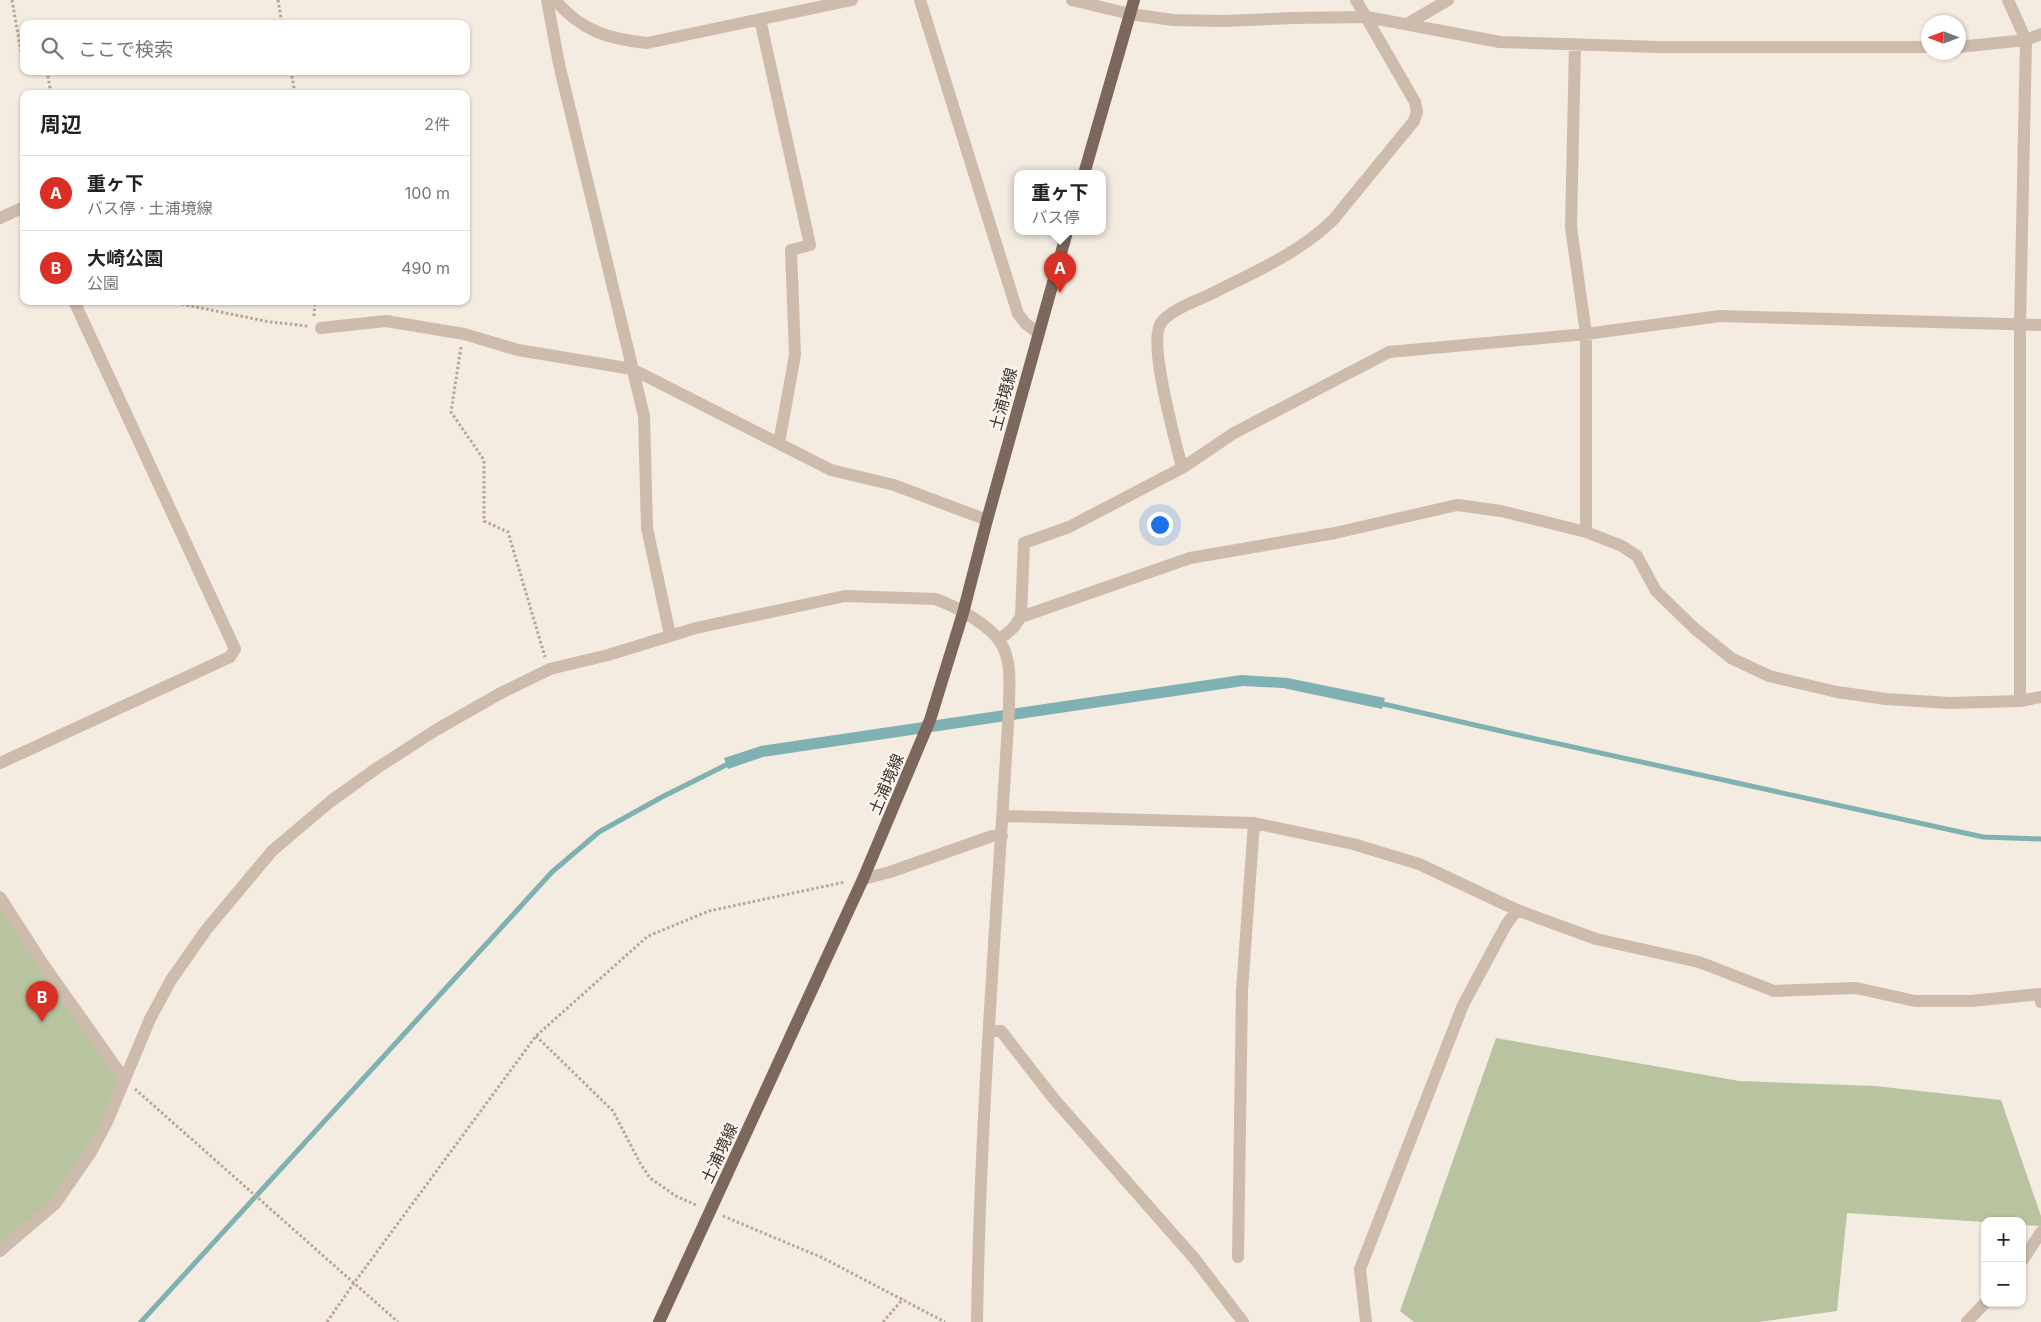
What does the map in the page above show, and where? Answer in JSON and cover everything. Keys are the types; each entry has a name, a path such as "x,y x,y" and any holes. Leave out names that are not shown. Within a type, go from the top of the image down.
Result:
{"main road":[{"path":"1085,170 1134,0"},
{"name":"土浦境線","path":"659,1322 863,879 923,738 963,613 986,520 1066,235"}],"street":[{"path":"547,0 559,64 644,416 646,528 670,635"},
{"path":"555,0 567,14 583,26 617,40 647,43 852,0"},
{"path":"920,0 1018,314 1026,324 1038,333"},
{"path":"1072,0 1154,19 1193,21 1367,17 1500,42 1658,47 1921,47"},
{"path":"1182,468 1160,370 1158,332 1161,322 1175,312 1268,266 1318,234 1333,220 1414,122 1418,112 1415,102 1356,0"},
{"path":"1407,24 1448,0"},
{"path":"2008,0 2026,40 2020,325 2020,701"},
{"path":"760,19 810,246 791,250 795,355 779,443"},
{"path":"1966,46 2026,40 2041,34"},
{"path":"1575,44 1571,227 1586,334 1586,532"},
{"path":"0,218 20,209"},
{"path":"0,763 230,657 235,649 76,305"},
{"path":"999,640 1013,628 1021,617 1024,543 1069,527 1182,468 1234,433 1389,352 1586,334 1720,316 2041,325"},
{"path":"320,328 386,322 464,334 518,350 632,369 831,470 894,485 986,520"},
{"path":"1021,617 1190,558 1335,534 1457,505 1501,511 1586,532 1622,546 1638,556 1656,591 1694,628 1730,658 1769,676 1837,692 1886,699 1950,704 2020,701 2041,697"},
{"path":"0,1251 54,1204 91,1152 107,1122 150,1019 171,980 206,930 272,851 331,801 385,763 436,730 500,694 550,669 608,656 696,628 845,596 935,599 948,603 990,631 999,640 1006,654 1009,674 1009,708 978,1255 977,1322"},
{"path":"1003,816 1254,823 1353,844 1419,864 1517,910 1596,939 1699,962 1774,991 1856,988 1915,1001 1971,1001 2040,994 2041,1002"},
{"path":"1238,1257 1242,991 1254,823"},
{"path":"863,879 890,872 992,836 1002,836"},
{"path":"0,897 43,964 125,1080"},
{"path":"1366,1322 1360,1268 1463,1005 1506,925 1517,910"},
{"path":"990,1031 1001,1032 1054,1098 1194,1258 1243,1322"},
{"path":"2026,1255 2041,1232"},
{"path":"1967,1322 1981,1307"}],"path":[{"path":"12,0 20,46"},
{"path":"278,0 281,20"},
{"path":"48,75 50,90"},
{"path":"292,75 294,90"},
{"path":"180,305 270,322 320,328"},
{"path":"464,334 451,412 484,460 484,521 508,532 550,669"},
{"path":"328,1322 354,1283 536,1036 648,936 709,911 863,879"},
{"path":"536,1036 614,1111 640,1163 650,1178 676,1196 823,1258 945,1322"},
{"path":"125,1080 398,1322"},
{"path":"882,1322 903,1299"}],"green space":[{"path":"0,897 125,1080 55,1204 0,1251"},
{"path":"1496,1038 1739,1081 1875,1086 2001,1100 2041,1216 2041,1226 2026,1225 2026,1217 1981,1217 1981,1222 1847,1213 1837,1311 1759,1322 1414,1322 1400,1311"}],"water":[{"path":"1241,675 1288,678 1385,698 1382,709 1283,688 1243,686 763,757 728,769 724,758 761,746"}],"waterway":[{"path":"1379,703 1983,837 2041,839"},
{"path":"141,1322 552,872 599,832 662,797 732,762"}],"place":[{"name":"重ヶ下","path":"1060,293"},
{"name":"大崎公園","path":"42,1022"}]}
